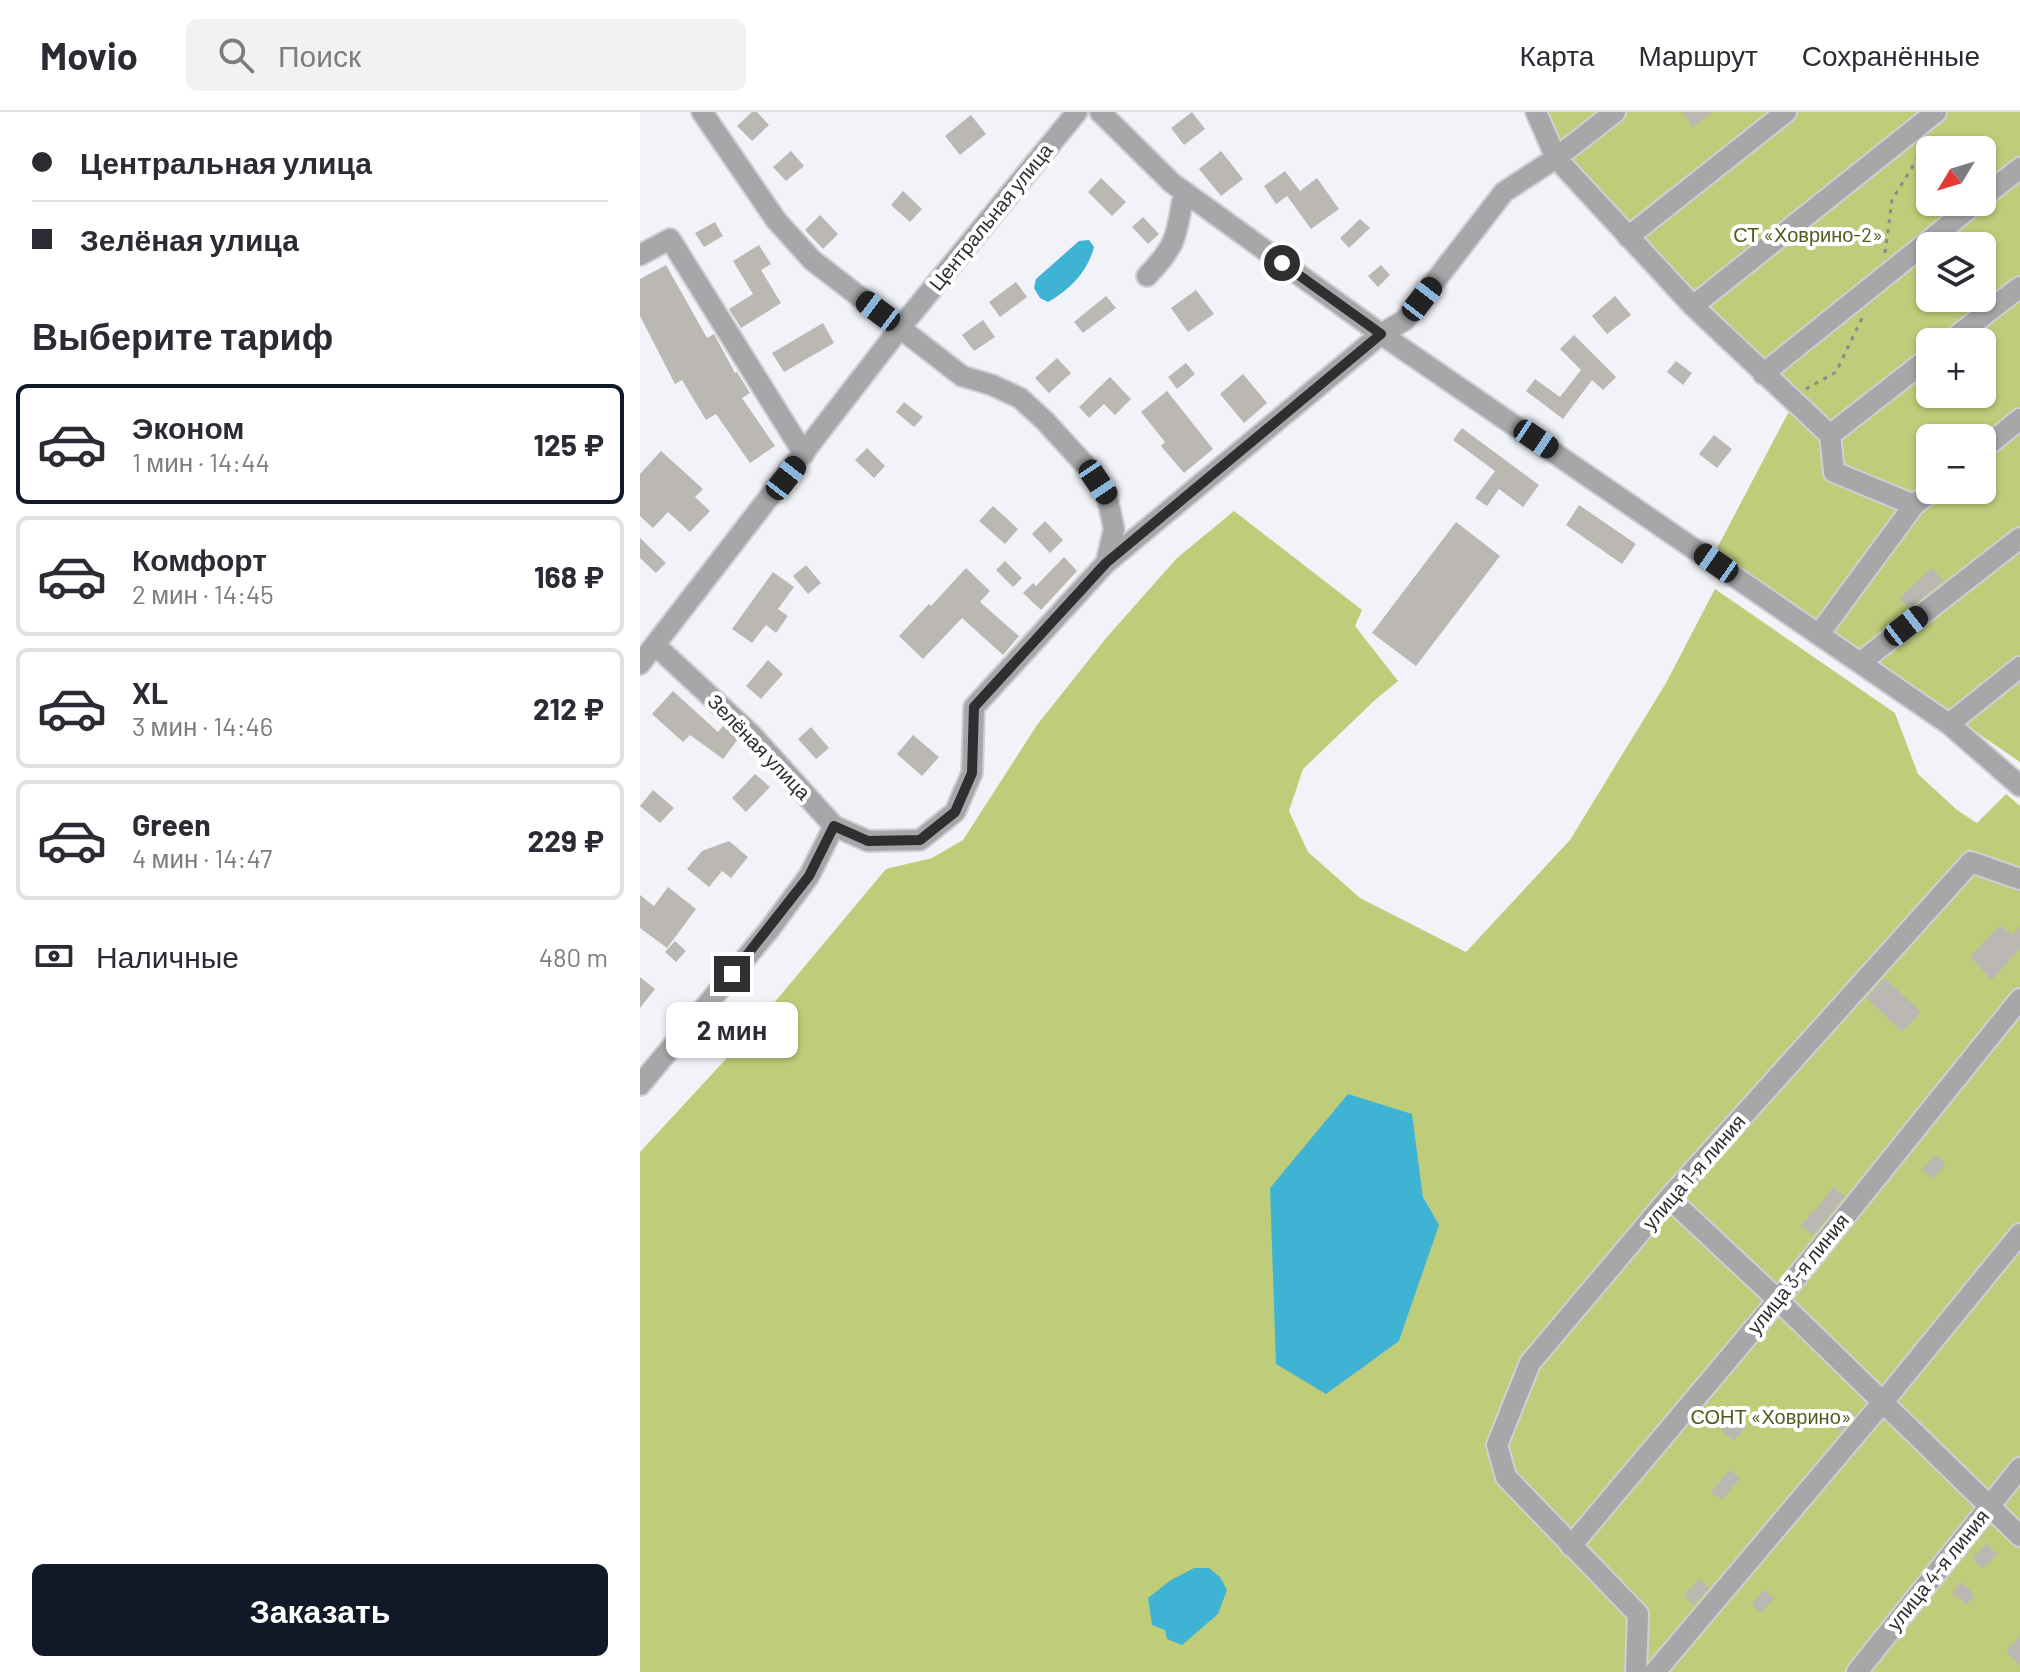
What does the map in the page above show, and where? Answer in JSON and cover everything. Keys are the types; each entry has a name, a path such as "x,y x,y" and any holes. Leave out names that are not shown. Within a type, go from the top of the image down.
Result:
{"street":[{"path":"702,112 776,220 812,260 962,376 1020,398 1088,468 1107,496 1114,529 1106,563"},
{"name":"Центральная улица","path":"640,664 900,328 1077,112"},
{"path":"1100,112 1184,192 1381,334 1949,724 2020,786"},
{"path":"1536,112 1556,158 1693,306 1830,435 1834,472 1914,505 1819,634"},
{"path":"640,1085 769,930 809,876 834,826 868,841 920,840 955,812 972,773 974,707 1106,563 1381,334 1405,320 1504,192 1556,158 1615,112"},
{"path":"1628,237 1786,112"},
{"path":"1693,306 1936,112"},
{"path":"1996,187 2020,168"},
{"path":"1147,276 1166,257 1175,242 1184,192"},
{"path":"1763,374 1960,216"},
{"path":"640,255 670,239 804,454"},
{"path":"1967,328 2020,287"},
{"path":"1830,435 1916,368"},
{"path":"1996,439 2020,419"},
{"path":"1861,662 2020,538"},
{"name":"Зелёная улица","path":"655,645 750,733 834,826"},
{"path":"1949,724 2020,667"},
{"name":"улица 1-я линия","path":"1636,1672 1638,1614 1506,1477 1497,1445 1530,1363 1669,1198 1971,862 2020,879"},
{"name":"улица 3-я линия","path":"1571,1546 1778,1300 2020,999"},
{"path":"1669,1198 2020,1536"},
{"path":"1655,1672 2020,1234"},
{"name":"улица 4-я линия","path":"1857,1672 2020,1468"}],"green space":[{"name":"СТ «Ховрино-2»","path":"1547,112 2020,112 2020,762 1714,554 1787,415 1801,398 1697,299 1568,159"},
{"name":"СОНТ «Ховрино»","path":"1234,511 1362,610 1355,626 1398,681 1303,769 1289,811 1308,852 1360,898 1466,952 1570,840 1666,683 1715,589 1895,713 1918,774 1957,810 1977,823 2006,794 2020,806 2020,1672 640,1672 640,1152 738,1046 886,869 932,858 963,840 1037,725 1107,637 1177,558","holes":["1411,1114 1423,1197 1438,1225 1399,1341"]}],"water":[{"path":"1089,240 1094,247 1077,279 1048,302 1040,298 1034,288 1036,279 1079,241"},
{"path":"1348,1094 1412,1114 1423,1197 1439,1225 1399,1341 1326,1394 1276,1364 1270,1188"},
{"path":"1194,1568 1209,1568 1220,1577 1227,1590 1218,1614 1182,1645 1167,1639 1165,1630 1152,1625 1148,1598 1171,1580"}],"building":[{"path":"752,112 757,112 769,125 752,141 737,126"},
{"path":"1192,112 1205,129 1184,145 1171,128"},
{"path":"1682,112 1712,112 1693,127"},
{"path":"971,115 986,134 960,155 945,136"},
{"path":"791,151 804,166 786,181 773,167"},
{"path":"1221,151 1243,179 1221,196 1199,169"},
{"path":"1285,171 1300,191 1317,178 1339,209 1311,229 1287,196 1276,204 1264,186"},
{"path":"1101,178 1126,202 1112,216 1088,192"},
{"path":"903,191 922,209 910,222 891,205"},
{"path":"820,215 838,234 823,249 805,230"},
{"path":"1143,217 1159,234 1148,244 1132,227"},
{"path":"1360,219 1370,228 1349,248 1340,238"},
{"path":"715,222 723,236 704,247 695,233"},
{"path":"759,245 771,264 761,270 781,303 741,328 729,309 753,294 733,261"},
{"path":"666,265 707,338 714,334 750,393 742,398 775,446 750,463 716,414 706,420 682,380 675,384 640,316 640,279"},
{"path":"1381,265 1390,275 1378,287 1368,276"},
{"path":"1016,282 1027,297 1000,317 989,302"},
{"path":"1196,290 1214,314 1188,332 1171,308"},
{"path":"1106,296 1116,308 1083,333 1074,322"},
{"path":"1615,296 1631,315 1607,334 1592,316"},
{"path":"983,320 995,337 974,351 962,335"},
{"path":"823,323 834,343 784,372 772,353"},
{"path":"1574,335 1616,377 1603,390 1592,380 1563,419 1526,391 1535,379 1560,397 1581,370 1560,349"},
{"path":"1057,358 1071,373 1049,393 1035,378"},
{"path":"1676,361 1692,373 1683,385 1667,372"},
{"path":"1186,363 1195,374 1177,389 1168,377"},
{"path":"1243,374 1267,403 1244,423 1220,394"},
{"path":"1110,377 1131,399 1115,415 1104,404 1089,418 1079,407"},
{"path":"1167,391 1213,449 1184,473 1161,446 1165,442 1141,412"},
{"path":"904,402 923,417 914,427 896,412"},
{"path":"1462,428 1539,485 1523,507 1499,489 1487,506 1475,498 1495,471 1453,440"},
{"path":"1714,435 1732,449 1717,468 1699,454"},
{"path":"867,448 885,466 874,478 855,460"},
{"path":"661,451 703,489 695,497 710,511 690,532 668,512 653,528 640,516 640,474"},
{"path":"1579,505 1636,544 1622,564 1566,525"},
{"path":"993,506 1018,529 1005,544 979,521"},
{"path":"1045,521 1063,540 1050,553 1032,534"},
{"path":"1456,522 1500,556 1416,666 1372,633"},
{"path":"640,538 666,563 656,573 640,558"},
{"path":"1064,557 1077,571 1041,610 1023,593 1033,583 1036,586"},
{"path":"1005,561 1022,578 1013,587 996,570"},
{"path":"806,565 821,583 808,594 793,576"},
{"path":"966,568 990,591 980,602 1019,636 1003,655 962,618 923,659 899,636"},
{"path":"1932,568 1944,581 1909,608 1899,598"},
{"path":"773,572 794,587 778,609 788,616 776,633 766,625 752,643 732,629"},
{"path":"768,660 783,674 761,699 746,686"},
{"path":"673,691 718,732 723,726 738,739 723,759 690,735 683,742 652,714"},
{"path":"811,727 829,748 816,759 798,739"},
{"path":"913,735 939,757 922,776 897,754"},
{"path":"755,774 770,787 746,812 732,798"},
{"path":"653,790 674,808 660,823 640,806"},
{"path":"729,841 748,857 731,878 722,871 709,887 687,869 702,851"},
{"path":"668,887 696,909 667,948 640,928 640,895 654,906"},
{"path":"2000,925 2012,935 2020,926 2020,948 1992,980 1970,957"},
{"path":"675,941 686,951 676,962 665,952"},
{"path":"640,977 655,989 640,1008"},
{"path":"1885,978 1921,1012 1902,1032 1866,998"},
{"path":"1935,1154 1946,1164 1933,1179 1922,1170"},
{"path":"1833,1187 1845,1196 1813,1235 1801,1225"},
{"path":"1848,1409 1855,1415 1840,1432 1833,1425"},
{"path":"1734,1415 1747,1426 1734,1441 1721,1430"},
{"path":"1729,1470 1740,1478 1722,1500 1711,1492"},
{"path":"1987,1544 1997,1555 1982,1569 1972,1557"},
{"path":"1699,1579 1709,1588 1694,1605 1684,1595"},
{"path":"1961,1582 1975,1595 1966,1605 1952,1592"},
{"path":"1764,1590 1774,1598 1761,1613 1751,1605"},
{"path":"2020,1635 2020,1665 2006,1652"}],"route":[{"path":"732,974 809,876 834,826 868,841 920,840 955,812 972,773 974,707 1106,563 1381,334 1282,263"}]}
